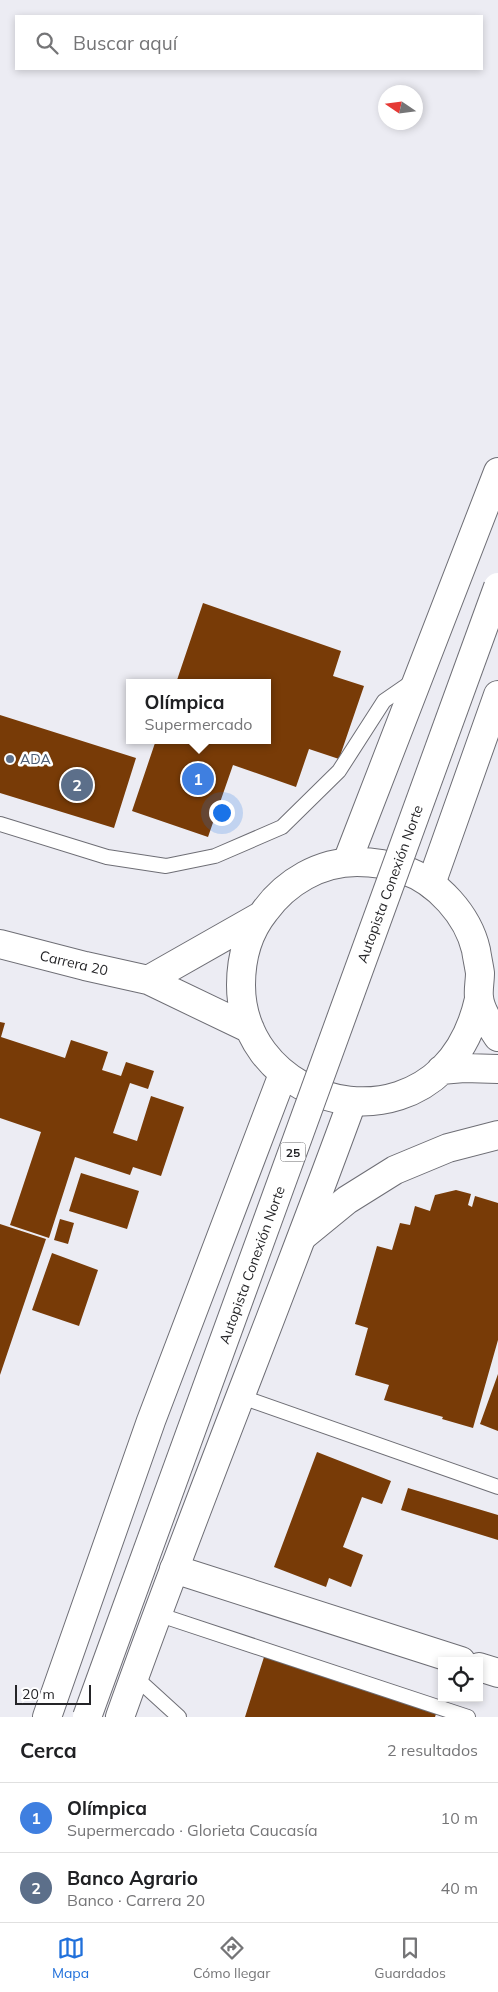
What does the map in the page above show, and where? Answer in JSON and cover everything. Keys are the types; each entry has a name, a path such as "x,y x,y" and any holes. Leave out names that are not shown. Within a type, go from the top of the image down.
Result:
{"main road":[{"path":"347,862 498,472"},
{"name":"Autopista Conexión Norte","path":"88,1717 498,586"},
{"path":"431,884 498,695"},
{"path":"347,862 377,862 405,870 431,884 450,902 466,923 476,948 480,973 479,999 475,1016 462,1045 442,1070 409,1092 391,1098 352,1102 327,1098 304,1088 283,1074 259,1046 250,1029 244,1011 241,992 241,972 244,953 250,935 272,900 288,886 306,875 326,866 347,862"},
{"path":"148,980 260,917"},
{"name":"Carrera 20","path":"0,944 148,980 250,1029"},
{"path":"479,999 488,1021 498,1037"},
{"path":"442,1070 464,1068 498,1069"},
{"path":"47,1717 152,1421 283,1074"},
{"path":"120,1717 239,1396 303,1236 352,1102"},
{"path":"303,1236 347,1200 395,1170 448,1148 498,1135"},
{"path":"174,1570 448,1657"},
{"path":"483,1668 498,1673"}],"lane":[{"path":"0,824 107,857 166,866 215,856 282,827 339,771 384,701 418,677"},
{"path":"239,1396 498,1487"},
{"path":"157,1614 468,1717"},
{"path":"134,1676 179,1717"}],"building":[{"path":"203,603 341,651 333,676 364,686 339,759 309,749 296,787 233,765 208,837 132,811 155,744 271,744 271,679 177,679"},
{"path":"0,715 136,758 114,828 0,793"},
{"path":"0,1022 5,1023 1,1037 65,1058 71,1040 108,1052 102,1070 121,1076 126,1062 154,1071 148,1089 130,1083 113,1133 137,1141 151,1096 184,1107 161,1176 133,1167 130,1175 75,1157 49,1238 10,1225 41,1132 0,1118"},
{"path":"81,1173 139,1191 127,1229 69,1211"},
{"path":"456,1190 471,1194 468,1205 472,1207 475,1196 498,1203 498,1340 473,1428 384,1400 389,1385 355,1375 368,1328 355,1324 377,1246 392,1250 400,1223 410,1225 415,1206 430,1211 435,1195"},
{"path":"60,1219 74,1223 68,1244 54,1240"},
{"path":"0,1224 46,1239 0,1375"},
{"path":"52,1253 98,1270 79,1326 32,1310"},
{"path":"498,1374 498,1431 480,1424"},
{"path":"317,1452 391,1481 382,1504 362,1497 343,1547 363,1555 351,1587 329,1578 326,1587 274,1567"},
{"path":"408,1488 498,1515 498,1540 401,1510"},
{"path":"264,1657 436,1714 435,1717 245,1717"}],"place":[{"name":"ADA","path":"10,759"},
{"name":"Olímpica","path":"198,779"},
{"name":"Banco Agrario","path":"77,785"}]}
